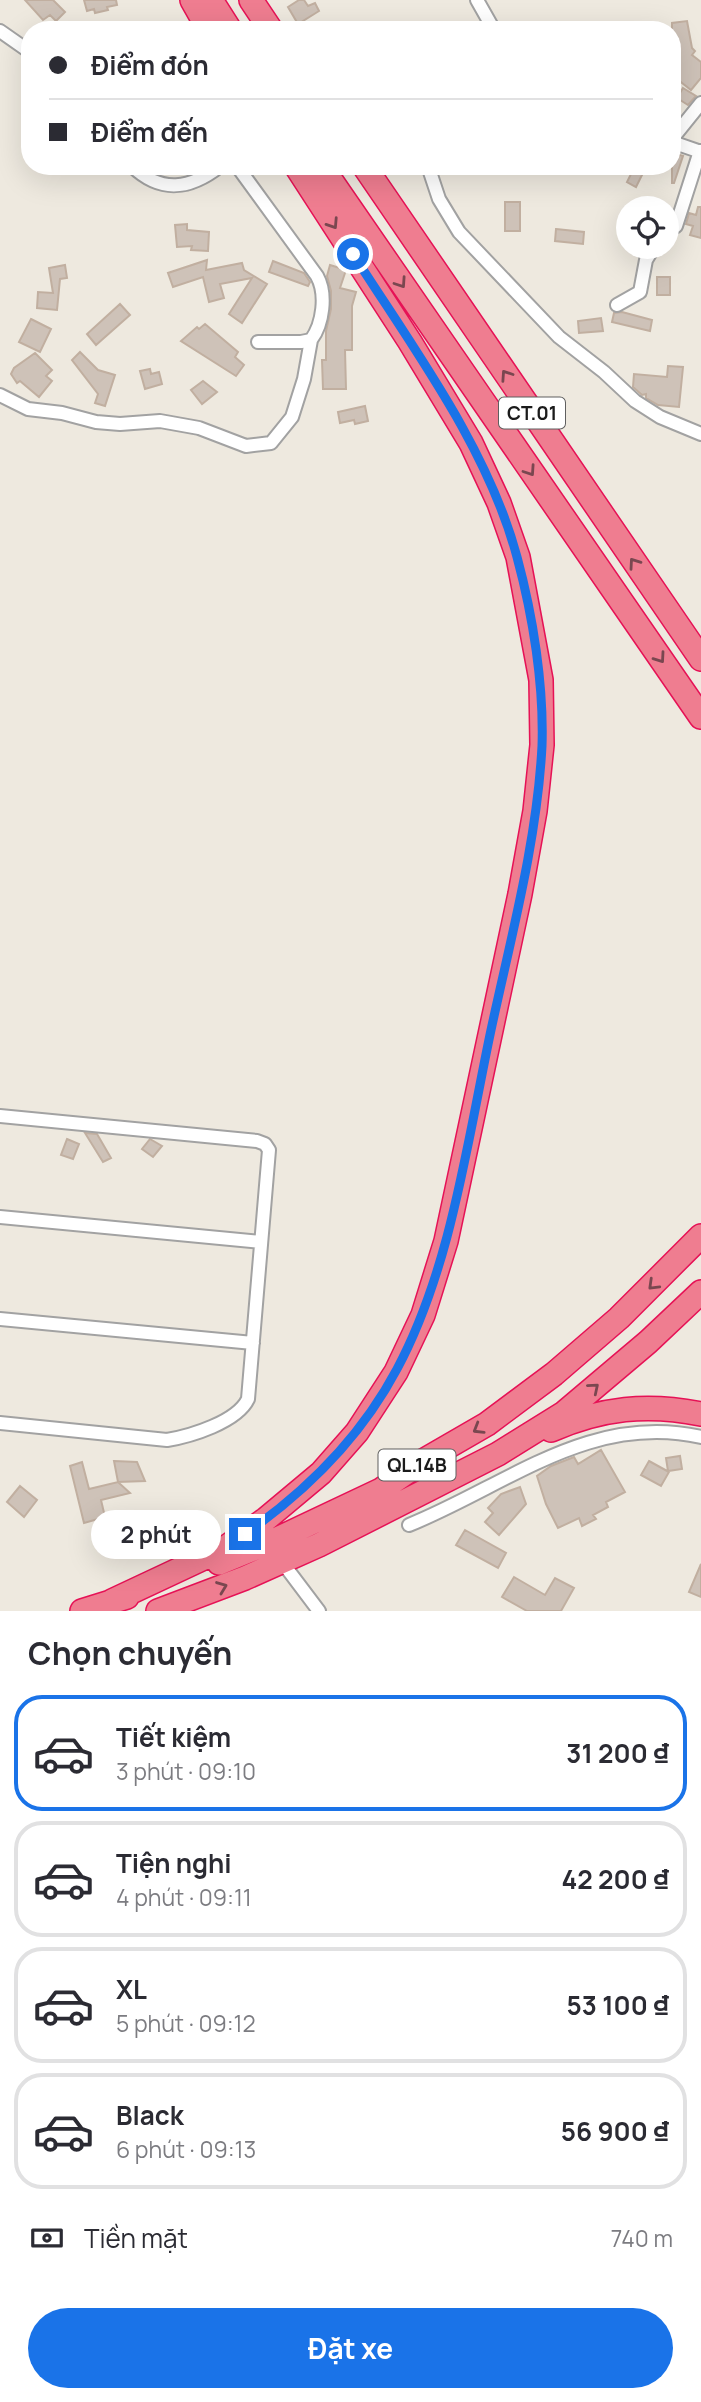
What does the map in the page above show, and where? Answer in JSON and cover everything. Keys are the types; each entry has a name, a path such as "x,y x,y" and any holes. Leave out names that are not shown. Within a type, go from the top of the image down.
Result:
{"highway":[{"path":"192,0 204,21"},
{"path":"211,0 224,21"},
{"path":"251,0 265,21"},
{"path":"112,1601 225,1548 266,1519 321,1473 358,1432 396,1371 424,1315 446,1241 520,894 535,811 542,745 541,680 517,557 499,503 471,443 410,342 302,175"},
{"name":"CT.01","path":"327,175 701,717"},
{"name":"CT.01","path":"370,175 701,659"},
{"name":"QL.14B","path":"158,1611 277,1552 487,1424 554,1374 619,1318 701,1236"},
{"name":"QL.14B","path":"82,1611 277,1552 394,1506 498,1454 564,1413 648,1342 701,1292"},
{"path":"394,1506 555,1429 610,1410 644,1408 701,1414"}],"street":[{"path":"477,0 489,21"},
{"path":"0,32 21,46"},
{"path":"681,129 701,103"},
{"path":"679,217 700,151 681,144"},
{"path":"143,175 157,183 175,186 194,183 206,175"},
{"path":"0,395 27,409 62,413 96,422 120,424 160,421 199,428 246,446 271,443 292,417 304,379 311,340 320,326 321,284 243,175"},
{"path":"431,175 439,199 459,232 559,337 604,372 635,401 660,417 701,434"},
{"path":"617,305 640,292 647,259"},
{"path":"258,341 311,340"},
{"path":"0,1116 257,1140 269,1150 248,1399 243,1409 234,1416 185,1437 167,1440 0,1423"},
{"path":"0,1217 261,1242"},
{"path":"0,1319 253,1343"},
{"path":"409,1525 434,1516 536,1462 593,1441 634,1432 653,1431 701,1437"},
{"path":"277,1552 319,1611"}],"building":[{"path":"25,0 53,0 65,12 56,21 50,15 43,20"},
{"path":"84,0 116,0 117,5 95,13 94,9 87,11"},
{"path":"304,0 308,6 315,3 319,11 303,21 296,21 288,7"},
{"path":"687,21 692,48 695,51 692,55 701,62 701,78 691,90 681,82 681,22"},
{"path":"683,88 696,96 688,105 681,101"},
{"path":"630,175 642,175 636,187 627,182"},
{"path":"505,202 520,202 520,231 505,231"},
{"path":"698,207 701,207 701,238 690,235 693,226 686,224 689,213 696,215"},
{"path":"187,224 187,230 209,232 208,251 191,250 192,246 177,247 175,225"},
{"path":"556,229 584,232 583,244 555,241"},
{"path":"207,260 206,270 242,263 244,270 267,284 242,323 229,314 252,278 220,284 224,298 209,302 203,277 173,287 168,273"},
{"path":"273,261 304,273 310,282 308,286 269,272"},
{"path":"65,265 67,278 60,279 57,310 37,308 38,292 53,293 49,268"},
{"path":"330,265 346,270 340,288 356,292 352,306 352,350 345,350 346,389 323,389 322,360 326,360 326,331 331,309 331,291 327,276"},
{"path":"657,277 670,277 670,295 657,295"},
{"path":"120,304 130,315 96,345 87,334"},
{"path":"622,312 652,320 650,331 612,322 614,313"},
{"path":"601,318 603,331 579,333 578,321"},
{"path":"31,319 51,329 40,352 19,342"},
{"path":"205,324 238,352 235,357 244,365 236,376 181,341 197,327 199,329"},
{"path":"80,352 98,370 115,375 105,406 95,403 98,394 72,360"},
{"path":"35,353 52,370 46,376 52,381 39,397 20,381 17,383 11,374 14,368"},
{"path":"668,366 683,367 679,407 658,405 633,387 634,374 667,377"},
{"path":"150,369 151,374 159,372 162,384 145,389 140,371"},
{"path":"203,381 217,392 202,404 191,390"},
{"path":"365,406 368,421 340,423 338,412"},
{"path":"85,1133 97,1134 111,1158 103,1162"},
{"path":"67,1139 79,1144 73,1159 61,1155"},
{"path":"150,1139 162,1146 153,1157 142,1149"},
{"path":"601,1450 625,1492 606,1502 608,1507 593,1515 596,1519 582,1526 579,1518 558,1528 546,1504 537,1476 551,1466 574,1457 578,1464"},
{"path":"680,1456 682,1469 668,1471 666,1458"},
{"path":"114,1461 137,1462 145,1481 118,1482"},
{"path":"649,1461 669,1472 661,1486 641,1475"},
{"path":"82,1462 89,1489 118,1482 130,1493 101,1500 105,1517 84,1523 70,1466"},
{"path":"20,1486 37,1500 24,1517 7,1502"},
{"path":"520,1487 526,1504 499,1535 485,1522 493,1513 488,1508 501,1494"},
{"path":"465,1530 506,1553 498,1568 456,1545"},
{"path":"701,1564 701,1597 689,1592"},
{"path":"514,1577 545,1595 555,1578 574,1588 561,1611 527,1611 502,1597"}],"route":[{"path":"245,1534 321,1473 358,1432 396,1371 424,1315 446,1241 520,894 535,811 542,745 541,680 517,557 499,503 471,443 353,254"}]}
